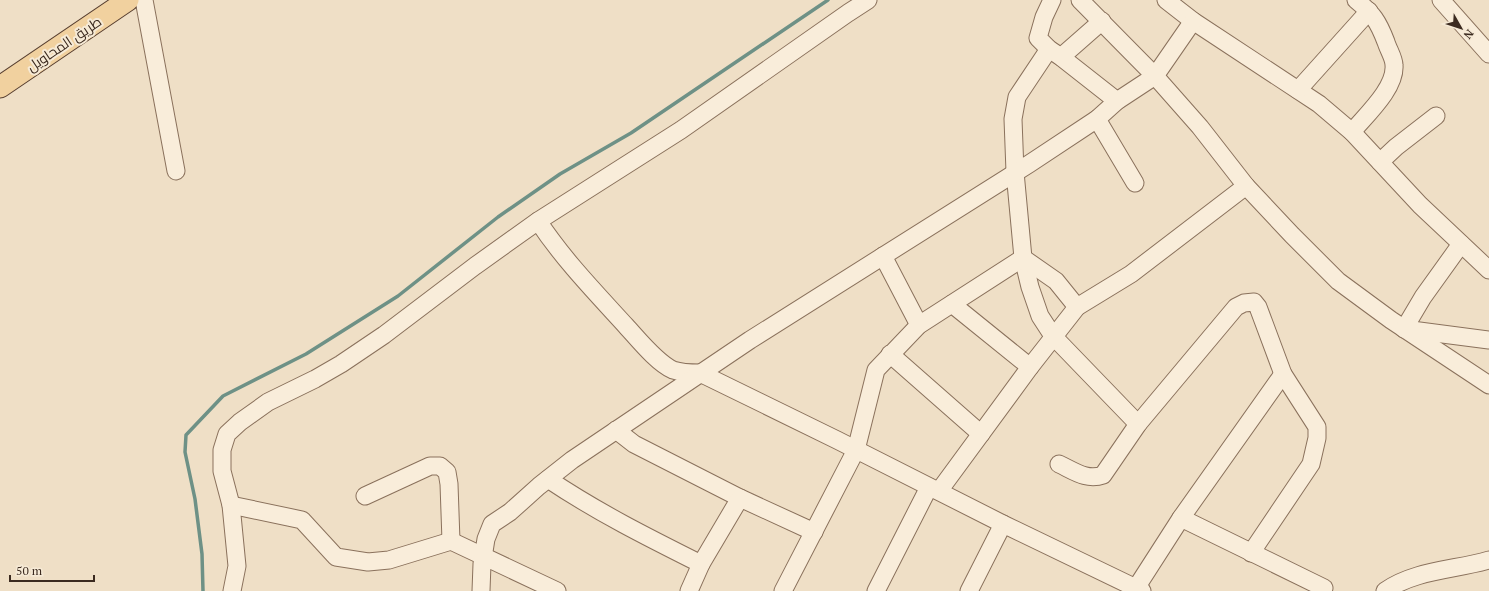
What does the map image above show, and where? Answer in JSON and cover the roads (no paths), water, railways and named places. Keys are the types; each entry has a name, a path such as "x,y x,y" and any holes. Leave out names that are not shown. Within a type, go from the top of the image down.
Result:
{"main road":[{"name":"طريق المحاويل","path":"0,87 128,0"}],"street":[{"path":"144,0 176,171"},
{"path":"232,591 237,566 231,505 222,471 222,450 227,434 240,422 268,402 315,379 360,352 538,221 681,130 868,0"},
{"path":"1052,0 1044,17 1038,38 1117,101"},
{"path":"1080,0 1155,76 1200,127 1246,186 1338,281 1404,328 1489,385"},
{"path":"1166,0 1193,21 1319,104 1352,132 1420,205 1489,270"},
{"path":"1352,132 1385,92 1392,79 1394,64 1379,24 1370,11 1356,0"},
{"path":"1441,0 1489,54"},
{"path":"1298,90 1370,11"},
{"path":"1102,21 1055,53 1017,97 1013,119 1015,172 1023,258 1030,287 1040,316 1053,336 1138,424"},
{"path":"481,591 483,557 486,539 492,524 510,512 548,479 572,460 750,340 1097,119 1117,101 1155,76 1193,21"},
{"path":"1380,162 1396,147 1436,116"},
{"path":"1097,119 1134,183"},
{"path":"876,591 934,489 981,434 1053,336 1077,307 1131,274 1246,186"},
{"path":"538,221 549,238 575,271 647,349 673,369 687,373 700,373 1132,588 1283,374"},
{"path":"1404,328 1423,297 1461,244"},
{"path":"883,256 919,325"},
{"path":"783,591 856,450 876,370 919,325 1023,258"},
{"path":"1023,258 1056,281 1077,307"},
{"path":"1059,464 1086,477 1095,478 1103,475 1138,424 1236,307 1244,303 1254,302 1258,307 1283,374 1317,426 1315,448 1311,464 1251,553"},
{"path":"952,304 1030,367"},
{"path":"1404,328 1489,340"},
{"path":"890,354 981,434"},
{"path":"616,430 634,444 740,498 814,532"},
{"path":"365,496 430,466 440,466 447,472 449,484 450,541"},
{"path":"548,479 574,497 630,529 701,564"},
{"path":"688,591 701,564 740,498"},
{"path":"231,505 302,520 336,557 368,562 389,560 450,541 557,591"},
{"path":"1181,518 1324,588"},
{"path":"969,591 1003,524"},
{"path":"1386,591 1394,585 1434,572 1474,565 1489,560"}],"waterway":[{"path":"203,591 202,554 195,499 185,452 186,435 223,396 306,354 398,296 498,217 560,174 631,133 828,0"}]}
